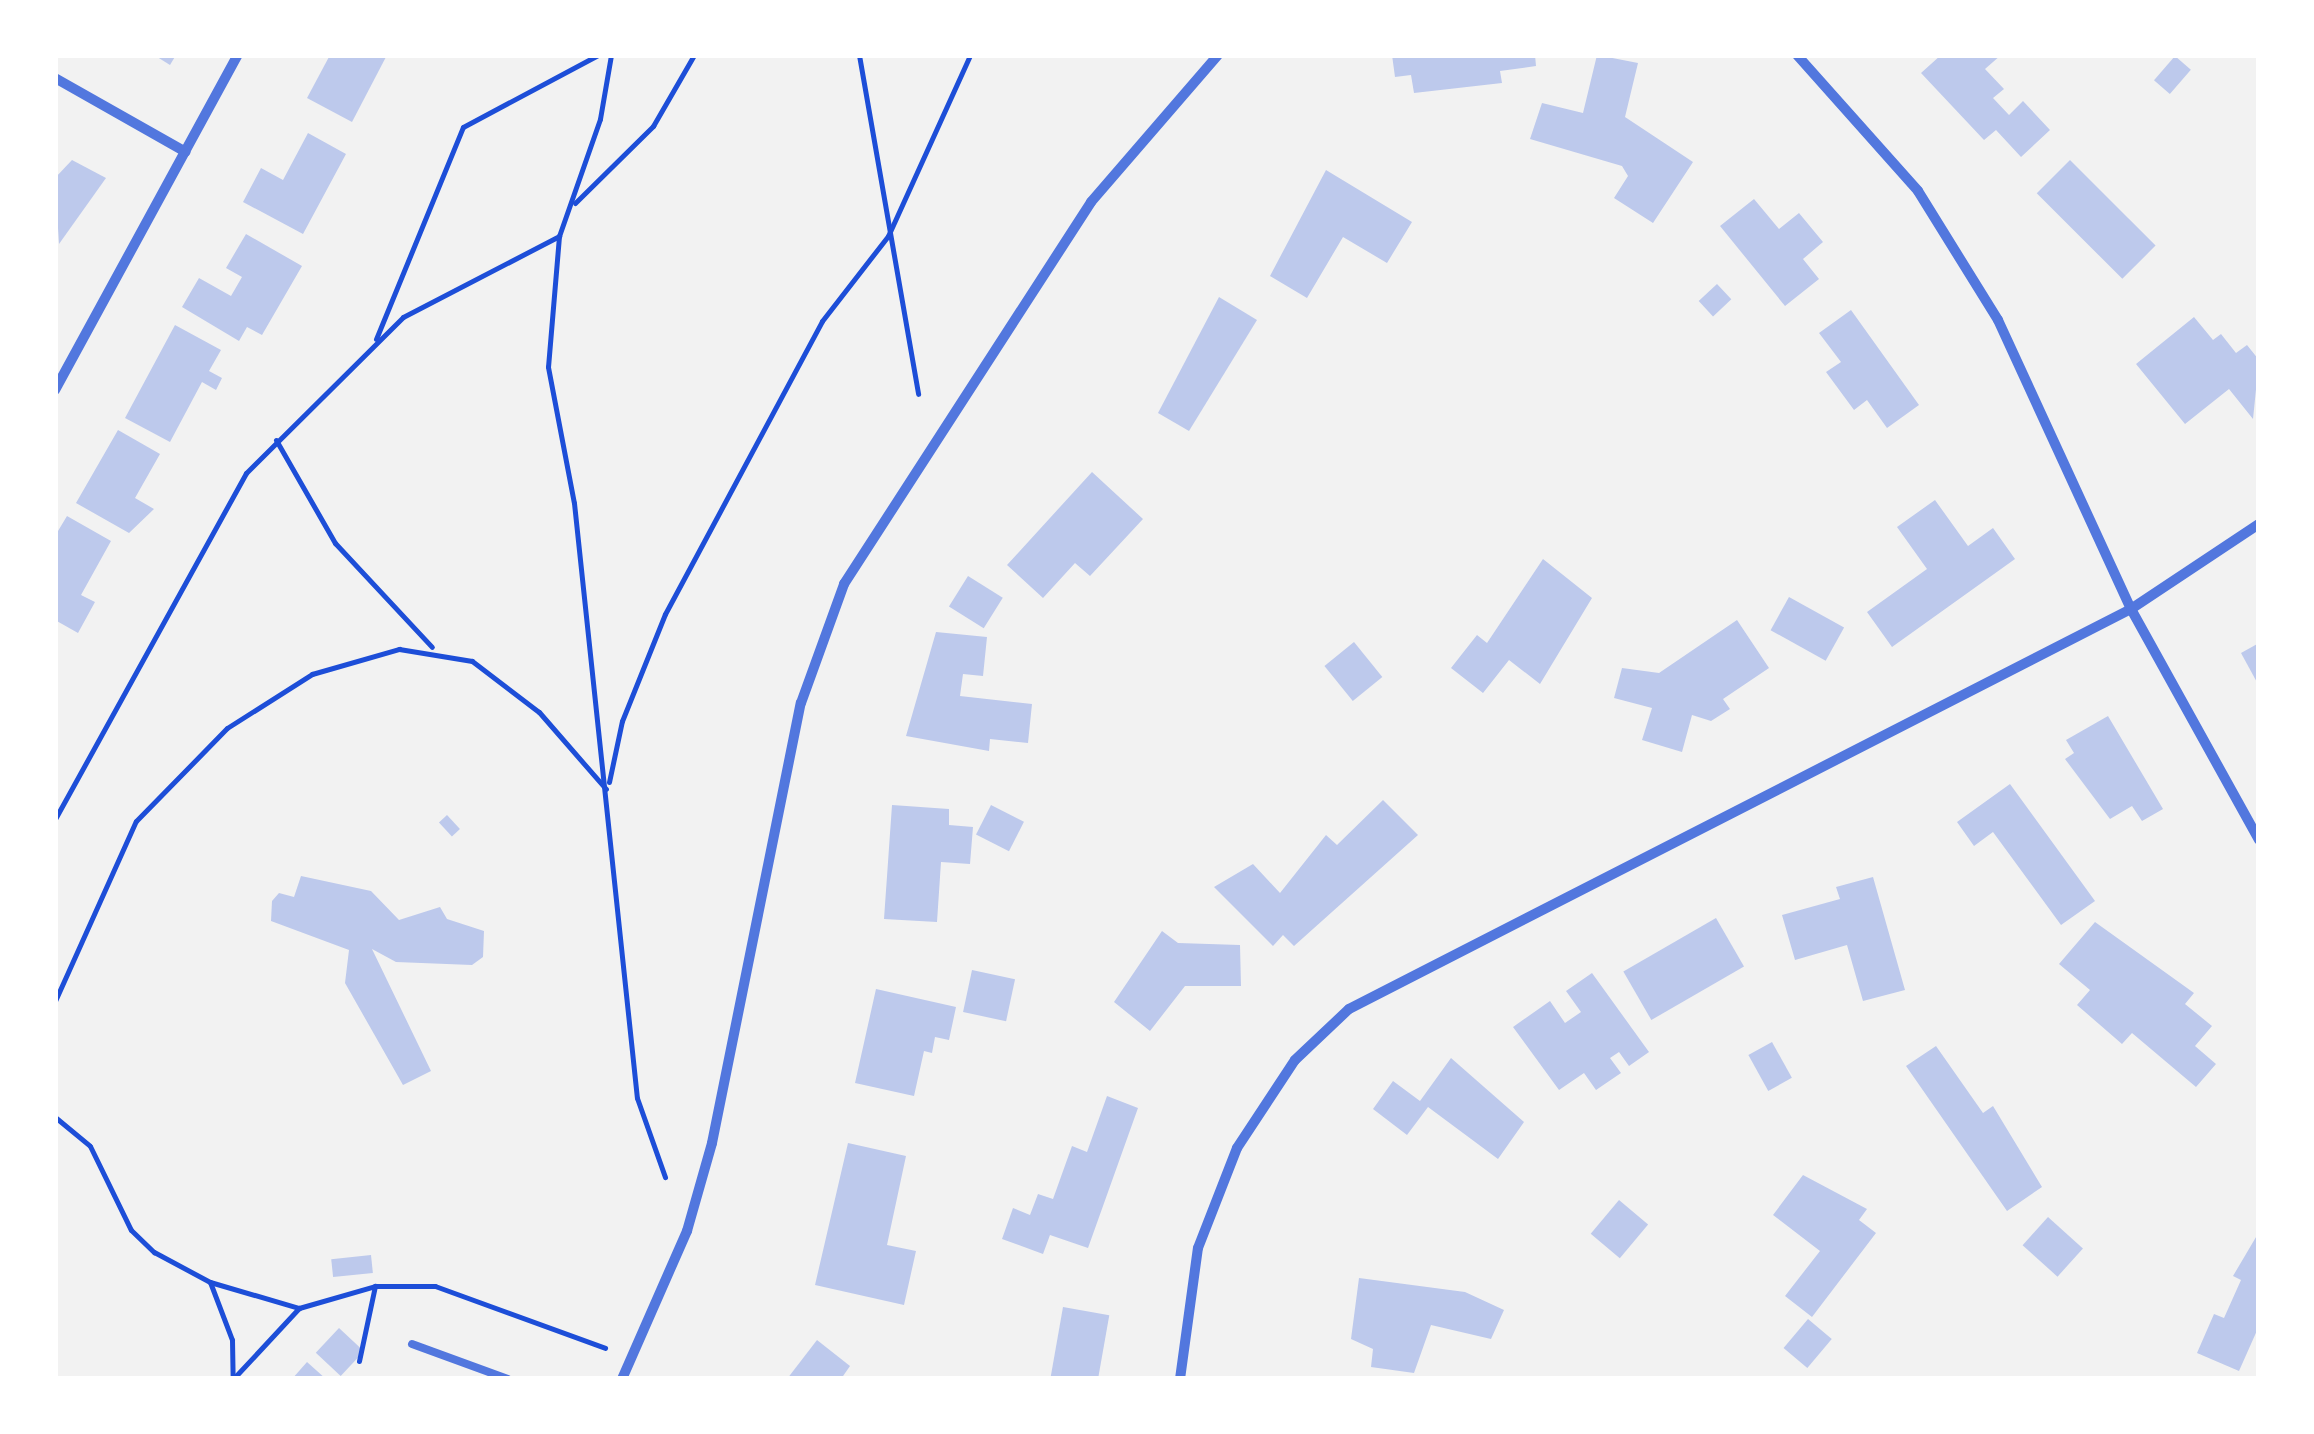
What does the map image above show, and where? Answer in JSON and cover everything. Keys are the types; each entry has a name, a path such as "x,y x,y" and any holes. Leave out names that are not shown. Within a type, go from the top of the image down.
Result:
{"street":[{"path":"55,390 238,55"},
{"path":"622,1379 687,1231 712,1142 802,704 844,584 1091,202 1218,55"},
{"path":"1797,55 1952,241 1998,320 2132,609 2259,840"},
{"path":"55,78 186,152"},
{"path":"1180,1379 1198,1248 1237,1148 1295,1060 1349,1009 2132,609 2259,524"}],"lane":[{"path":"412,1344 508,1379"}],"path":[{"path":"374,341 463,126 598,55"},
{"path":"611,55 574,204 559,236 548,366 574,503 607,790 636,1098 665,1176"},
{"path":"574,204 653,126 694,55"},
{"path":"859,55 918,394"},
{"path":"607,790 622,721 665,614 822,321 888,236 970,55"},
{"path":"55,819 222,511 276,440 374,341 435,295 520,262 559,236"},
{"path":"276,440 335,543 434,649 508,683 607,790"},
{"path":"55,1001 114,858 172,779 227,728 312,674 356,658 434,649"},
{"path":"55,1117 90,1146 131,1230 210,1282 299,1308"},
{"path":"210,1282 224,1306 233,1379"},
{"path":"233,1379 299,1308 375,1286 435,1286 604,1348"},
{"path":"359,1361 375,1286"}],"building":[{"path":"154,55 176,55 170,65"},
{"path":"330,55 387,55 352,122 307,98"},
{"path":"1392,55 1535,55 1536,66 1500,71 1502,83 1414,93 1411,75 1395,77"},
{"path":"1597,55 1638,63 1625,117 1693,162 1653,223 1614,198 1628,176 1622,166 1530,139 1542,103 1583,113"},
{"path":"1941,55 2001,55 1985,69 2004,89 1993,98 2009,115 2023,101 2050,130 2021,157 1996,130 1984,140 1921,73"},
{"path":"2175,56 2191,70 2170,94 2154,80"},
{"path":"308,133 346,154 303,234 243,202 261,168 283,180"},
{"path":"72,160 106,178 59,244 55,178"},
{"path":"2070,160 2156,246 2122,279 2037,193"},
{"path":"1326,170 1412,222 1387,263 1343,237 1307,298 1270,276"},
{"path":"1754,199 1779,229 1799,213 1823,242 1803,259 1819,279 1785,306 1720,226"},
{"path":"246,234 302,266 262,335 247,327 239,341 182,307 199,278 231,296 242,277 226,268"},
{"path":"1717,284 1731,299 1713,316 1699,301"},
{"path":"1219,297 1257,320 1189,431 1158,413"},
{"path":"1851,310 1919,405 1887,428 1867,400 1854,410 1826,372 1841,362 1819,333"},
{"path":"2194,317 2213,340 2221,334 2236,353 2247,345 2259,360 2253,419 2229,389 2185,424 2136,364"},
{"path":"175,325 221,350 209,371 222,378 216,390 202,382 170,442 125,418"},
{"path":"118,430 160,454 135,498 154,509 129,533 76,503"},
{"path":"1092,472 1143,519 1090,576 1075,563 1043,598 1007,565"},
{"path":"1935,500 1968,546 1993,528 2015,559 1892,647 1867,612 1927,569 1897,527"},
{"path":"67,516 111,541 81,595 95,602 78,633 55,620 55,536"},
{"path":"1543,559 1592,598 1540,684 1509,660 1483,693 1451,668 1477,635 1487,643"},
{"path":"968,576 1003,598 984,628 949,607"},
{"path":"1789,597 1844,628 1826,661 1771,630"},
{"path":"1737,620 1769,668 1723,699 1730,709 1711,721 1692,715 1682,752 1642,740 1652,708 1614,698 1622,668 1659,673"},
{"path":"936,632 987,637 983,676 963,674 960,696 1032,704 1028,743 990,739 989,751 906,736"},
{"path":"1354,642 1382,677 1353,701 1324,666"},
{"path":"2259,643 2259,686 2241,653"},
{"path":"2108,716 2163,809 2142,821 2132,806 2110,819 2065,759 2074,753 2066,740"},
{"path":"2010,784 2095,901 2061,925 1993,832 1974,846 1957,822"},
{"path":"1383,800 1418,835 1294,946 1283,935 1273,946 1214,887 1253,864 1280,893 1326,835 1337,845"},
{"path":"892,805 949,809 949,825 973,827 970,864 941,862 937,922 884,919"},
{"path":"991,805 1024,822 1009,851 976,834"},
{"path":"447,815 460,829 452,836 439,823"},
{"path":"301,876 371,891 399,920 440,907 447,919 484,931 483,957 472,965 396,962 372,949 431,1071 403,1085 345,983 349,950 271,921 272,901 279,893 294,897"},
{"path":"1873,877 1905,990 1863,1001 1847,945 1795,960 1782,915 1840,899 1836,887"},
{"path":"1716,918 1744,966 1651,1020 1623,972"},
{"path":"2095,922 2194,993 2185,1004 2212,1026 2195,1046 2216,1064 2196,1087 2132,1033 2122,1044 2077,1005 2090,990 2059,964"},
{"path":"1162,931 1178,943 1240,945 1241,986 1185,986 1150,1031 1114,1002"},
{"path":"972,970 1015,979 1006,1021 963,1012"},
{"path":"1592,973 1649,1052 1629,1066 1619,1052 1610,1058 1621,1073 1596,1090 1584,1073 1559,1090 1513,1027 1550,1001 1565,1023 1581,1012 1566,991"},
{"path":"876,989 956,1007 949,1040 935,1037 932,1053 924,1051 914,1096 855,1083"},
{"path":"1772,1042 1792,1078 1768,1091 1748,1055"},
{"path":"1936,1046 1983,1113 1993,1106 2042,1187 2007,1211 1906,1066"},
{"path":"1451,1058 1524,1122 1498,1159 1428,1107 1407,1135 1373,1109 1393,1081 1420,1101"},
{"path":"1107,1096 1138,1108 1088,1248 1050,1235 1043,1254 1002,1239 1013,1208 1030,1215 1038,1194 1053,1199 1072,1146 1087,1152"},
{"path":"848,1143 906,1156 887,1245 916,1251 904,1305 815,1285"},
{"path":"1803,1175 1867,1209 1859,1220 1876,1233 1812,1317 1785,1296 1820,1251 1773,1215"},
{"path":"1619,1200 1648,1224 1620,1258 1591,1234"},
{"path":"2048,1217 2083,1248 2058,1277 2023,1245"},
{"path":"2259,1232 2259,1326 2239,1371 2197,1353 2214,1314 2224,1318 2241,1280 2233,1276"},
{"path":"371,1255 373,1273 333,1277 331,1259"},
{"path":"1359,1278 1465,1292 1504,1310 1491,1339 1431,1325 1414,1373 1371,1367 1373,1349 1351,1339"},
{"path":"1063,1307 1109,1315 1098,1379 1050,1379"},
{"path":"1808,1319 1832,1339 1807,1368 1784,1348"},
{"path":"339,1328 364,1351 341,1376 316,1353"},
{"path":"817,1340 850,1366 841,1379 787,1379"},
{"path":"307,1362 326,1379 292,1379"}]}
